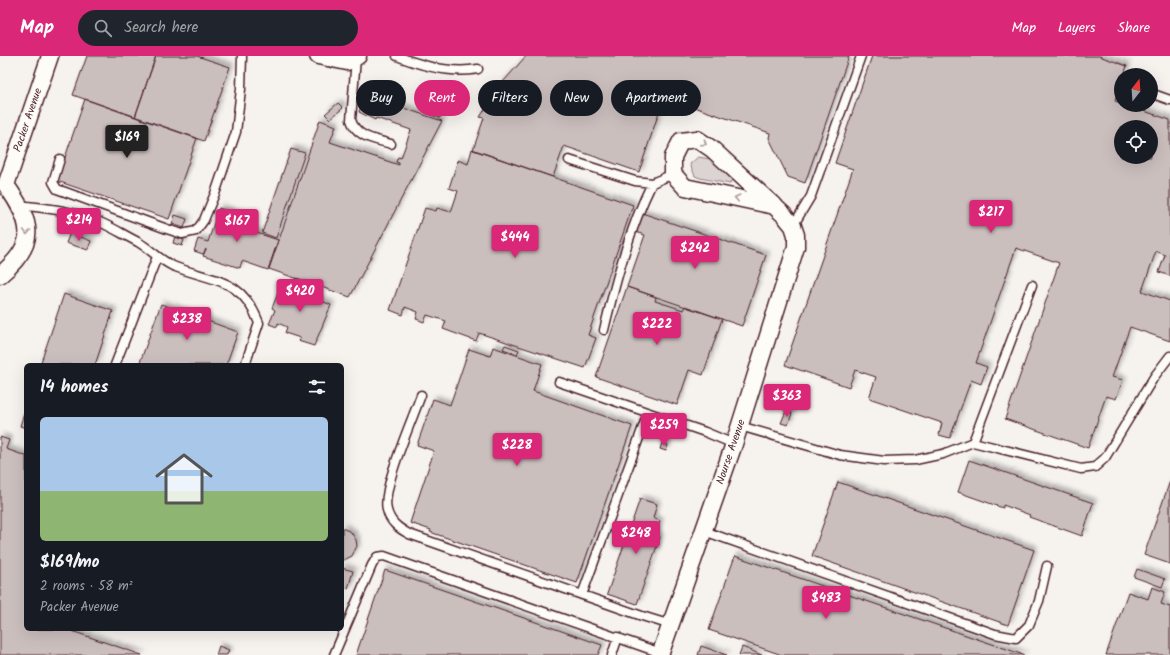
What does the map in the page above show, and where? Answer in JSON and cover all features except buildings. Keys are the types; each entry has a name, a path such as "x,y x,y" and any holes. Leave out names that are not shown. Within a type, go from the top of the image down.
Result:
{"street":[{"name":"Packer Avenue","path":"0,275 18,259 27,242 28,226 20,205 3,186 50,56"},
{"path":"318,56 347,62 357,57"},
{"path":"775,206 685,187 674,174 673,157 681,141 697,139 712,149 775,206 793,226"},
{"name":"Nourse Avenue","path":"661,654 734,444 793,262 796,248 796,235 793,226"}],"lane":[{"path":"60,159 53,182 57,189 182,234 196,230 204,220 216,191 236,132 241,89 242,56"},
{"path":"397,56 416,63 442,68 465,71 478,69"},
{"path":"793,226 811,196 861,56"},
{"path":"357,57 351,120 354,129 360,134 391,144"},
{"path":"1158,96 1170,100"},
{"path":"569,160 635,181 652,183 674,174"},
{"path":"604,330 619,269 639,208 652,183"},
{"path":"20,205 58,210 84,216 110,227 144,245 157,257 173,266 214,278 243,294 254,309 260,323 246,363"},
{"path":"116,363 157,257"},
{"path":"973,442 1032,285"},
{"path":"740,426 840,455 884,461 916,460 943,454 973,442 1081,469 1095,467 1105,458 1154,377 1170,356"},
{"path":"559,382 705,432 734,444"},
{"path":"421,395 389,485 386,508 397,527 409,534 671,625"},
{"path":"582,595 648,413"},
{"path":"704,531 995,634 1016,638 1029,625 1039,601 1047,566"},
{"path":"334,655 372,565 377,557 384,556 618,637 661,654"},
{"path":"612,655 618,637"}],"shaded area":[{"path":"698,157 711,159 732,178 730,184 695,176 690,164"}]}
